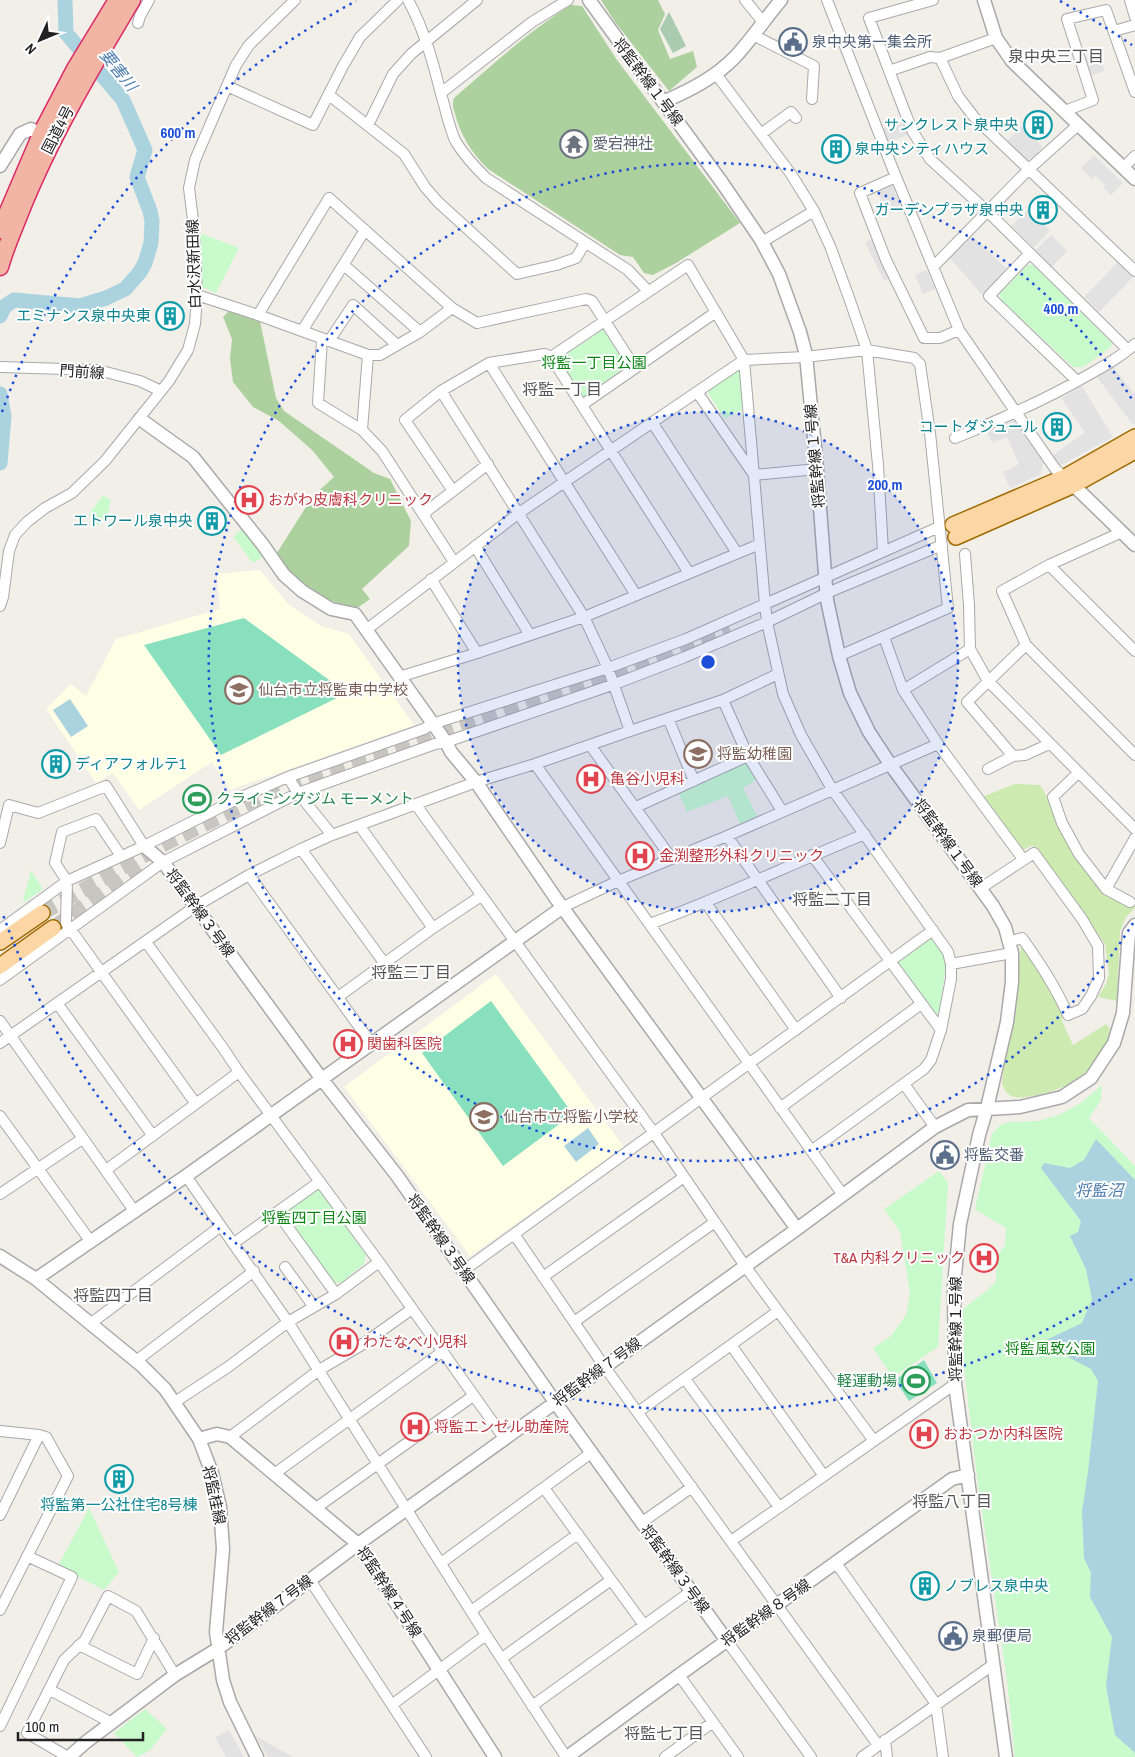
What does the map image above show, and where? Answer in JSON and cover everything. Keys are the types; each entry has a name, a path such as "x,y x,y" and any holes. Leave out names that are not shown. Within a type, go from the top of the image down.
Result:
{"highway":[{"name":"国道4号","path":"0,230 93,52 117,0"},
{"name":"国道4号","path":"93,52 132,0"},
{"name":"国道4号","path":"0,267 48,135"}],"main road":[{"path":"1070,481 1135,437"},
{"path":"949,529 1070,481 1135,451"},
{"path":"0,942 47,921"},
{"path":"0,954 47,921"},
{"path":"0,966 47,921"}],"street":[{"path":"138,23 149,0"},
{"name":"白水沢新田線","path":"0,606 3,598 9,551 15,535 27,522 45,508 72,493 105,462 161,391 188,350 195,324 197,295 194,228 189,188 195,160 236,65 249,45 294,0"},
{"path":"227,86 313,125 360,37 398,0"},
{"path":"408,0 415,12 426,43 456,142 474,167 486,178 628,270 648,291"},
{"path":"368,125 394,74 411,54 478,0"},
{"path":"441,93 532,22 568,0"},
{"name":"将監幹線１号線","path":"588,0 723,184 762,242 779,274 800,332 806,357 827,593 839,656 854,701 869,732 890,764 993,906 1004,927 1010,947 1012,982 1007,1022 979,1135 959,1233 954,1285 955,1384 1006,1757"},
{"path":"745,0 762,22"},
{"path":"663,102 716,74 734,58 781,0"},
{"path":"827,0 896,177 959,330 1056,470 1070,481 1135,545"},
{"path":"933,0 869,18 913,132 930,159 1132,347 1077,381 1016,413 955,438"},
{"path":"984,0 996,38 1012,61 1135,179"},
{"path":"1130,0 1135,17"},
{"path":"1065,111 1094,100 1066,19 1106,10 1135,92"},
{"path":"1114,31 1135,25"},
{"path":"753,35 814,66 812,99"},
{"path":"889,71 930,57 940,58 996,38"},
{"path":"940,58 958,96 974,117 1135,271"},
{"path":"716,74 791,174 814,210 830,246 867,350 878,465 883,551"},
{"path":"329,95 404,154 425,187 438,202 517,274 556,265 576,258 585,243"},
{"path":"761,134 791,112 796,118"},
{"path":"933,267 1029,169 1078,125"},
{"path":"0,166 20,134 31,129 48,135"},
{"path":"1123,168 1135,156"},
{"path":"896,177 860,193 875,236 924,338 940,338 959,330"},
{"path":"258,315 329,198 452,308 477,323 586,299 592,301 635,368"},
{"path":"762,242 814,210"},
{"path":"302,331 365,230"},
{"path":"1030,253 989,296 1077,381"},
{"path":"344,265 420,332"},
{"path":"551,357 688,265 744,360 767,622 783,694 801,735 832,789 948,952 951,964 951,979 938,1043 931,1060 924,1069 811,1151"},
{"path":"197,295 368,355 380,355 420,332 452,308"},
{"path":"397,345 353,305 325,340 318,403 362,430 382,451 454,562"},
{"path":"582,405 716,312"},
{"path":"366,630 519,512 744,360 806,357 867,350 914,358 920,364 930,433 949,529 942,545 948,608 839,656"},
{"path":"453,491 406,420 441,391 489,363 545,354 551,357 689,573"},
{"path":"362,430 368,355"},
{"path":"489,363 636,595"},
{"name":"門前線","path":"0,367 98,370 140,381 161,391"},
{"path":"441,391 584,617 608,668 630,730"},
{"path":"697,392 754,475"},
{"path":"140,419 193,457 284,574 302,591 331,609 355,614 446,742 451,752 476,782 563,907 797,1229"},
{"path":"652,422 737,553"},
{"path":"423,514 488,464"},
{"path":"754,475 817,469"},
{"path":"0,930 66,881 288,777 424,730 432,724 608,668 686,638 883,551 949,529"},
{"path":"1122,532 1049,565 1002,591 1026,645 1135,755"},
{"path":"399,677 584,617 760,544"},
{"path":"0,980 163,862 298,793 435,744 446,742 614,684 767,622 827,593 942,545"},
{"path":"475,546 530,635"},
{"path":"965,554 970,650 988,681 1135,829"},
{"path":"1049,565 1135,651"},
{"path":"431,579 477,653"},
{"path":"884,637 903,690 938,744 1023,860"},
{"path":"1013,756 967,702 1026,645"},
{"path":"903,690 970,650"},
{"path":"0,1043 196,906 249,875 301,849 332,835 476,782 536,764 630,730 723,700 778,674"},
{"path":"723,700 748,756 782,811"},
{"path":"668,718 694,781"},
{"path":"36,1279 186,1176 563,907 618,881 727,836 938,744"},
{"path":"988,769 1013,756 1025,755 1049,744"},
{"path":"590,745 672,859"},
{"path":"636,807 748,756"},
{"path":"536,764 843,1195"},
{"path":"1078,773 1053,797 1062,823 1079,854 1106,889 1130,902"},
{"path":"288,777 298,793 332,835"},
{"path":"0,844 9,805 38,813 106,786 144,846"},
{"path":"416,805 654,1133 745,1266 874,1441"},
{"path":"121,856 96,819 62,832 55,862 66,881 66,923 196,1104"},
{"path":"359,825 433,928"},
{"path":"650,924 706,903 756,879 865,834"},
{"path":"727,836 841,998"},
{"path":"1106,889 1135,838"},
{"name":"将監幹線３号線","path":"144,846 163,862 321,1078 398,1177 591,1453 727,1641"},
{"path":"301,849 385,964"},
{"path":"951,964 1010,947 1022,938 1043,968 1068,1015 1082,1009 1092,996 1099,978 1098,946 1082,919 1034,853 981,888"},
{"path":"812,855 940,1030"},
{"path":"249,875 371,1043"},
{"path":"338,997 433,928 481,896"},
{"path":"706,903 796,1030"},
{"name":"将監幹線７号線","path":"69,1757 175,1675 219,1648 358,1544 936,1127 968,1110 1020,1108 1062,1097 1091,1078 1114,1043 1123,1013 1129,933 1135,925"},
{"path":"463,1271 933,930"},
{"path":"146,942 379,1262 504,1438"},
{"path":"57,1003 153,1136"},
{"path":"780,1108 921,1004"},
{"path":"0,1021 135,1212"},
{"path":"106,1170 239,1072"},
{"path":"904,1084 936,1127"},
{"path":"0,1116 92,1242"},
{"path":"0,1194 82,1139"},
{"path":"186,1176 254,1271 320,1370 486,1635 567,1757"},
{"path":"543,1277 684,1177"},
{"path":"234,1243 319,1182"},
{"path":"277,1212 336,1294"},
{"path":"574,1322 715,1222"},
{"path":"90,1324 221,1226"},
{"path":"514,1234 604,1366 777,1605 882,1743 887,1757"},
{"name":"将監桂線","path":"0,1256 36,1279 136,1361 165,1388 199,1439 212,1473 220,1507 223,1548 216,1632 223,1680 230,1702 257,1757"},
{"path":"175,1402 228,1367 288,1322 336,1294 379,1262"},
{"path":"285,1266 314,1306"},
{"path":"136,1361 254,1271"},
{"path":"199,1439 217,1434 230,1437 320,1370 360,1346 412,1309"},
{"path":"638,1412 778,1310"},
{"path":"731,1345 824,1476"},
{"path":"274,1474 442,1352"},
{"path":"685,1378 779,1508"},
{"path":"731,1541 955,1384"},
{"path":"316,1508 473,1396"},
{"path":"0,1431 46,1437 68,1476 0,1610"},
{"path":"0,1515 39,1435"},
{"name":"将監幹線４号線","path":"230,1437 358,1544 495,1757"},
{"path":"441,1563 591,1453"},
{"name":"将監幹線８号線","path":"567,1757 952,1479 968,1475"},
{"path":"641,1523 692,1487"},
{"path":"544,1488 644,1625"},
{"path":"471,1611 578,1534"},
{"path":"0,1726 72,1577 27,1556"},
{"path":"836,1563 936,1704 944,1757"},
{"path":"310,1580 426,1757"},
{"path":"502,1658 611,1580"},
{"path":"532,1706 690,1592"},
{"path":"69,1757 28,1733 64,1660 85,1640 108,1596 136,1610 175,1675"},
{"path":"392,1704 486,1635"},
{"path":"80,1645 137,1674 154,1638"},
{"path":"727,1641 811,1757"},
{"path":"862,1757 994,1664"},
{"path":"678,1675 738,1757"},
{"path":"50,1690 112,1722"},
{"path":"665,1757 713,1722"}],"shaded area":[{"path":"669,12 686,46 673,53 660,29"},
{"path":"1098,54 1105,71 1089,76 1083,60"},
{"path":"902,120 909,134 887,144 880,130"},
{"path":"1022,126 1043,147 1032,159 1027,160 1007,141"},
{"path":"1094,155 1123,183 1111,195 1096,176 1092,179 1081,168"},
{"path":"891,182 902,208 887,214 876,188"},
{"path":"1028,210 1050,231 1033,248 1011,226"},
{"path":"971,235 1008,270 983,296 949,257"},
{"path":"1051,235 1067,251 1052,267 1035,251"},
{"path":"872,239 890,278 884,281 865,242"},
{"path":"1118,262 1133,277 1099,312 1084,297"},
{"path":"927,270 935,289 923,294 915,275"},
{"path":"1112,365 1135,395 1135,423 1133,425 1097,377"},
{"path":"1082,386 1113,437 1059,466 1052,456 1085,432 1061,398"},
{"path":"1010,419 1017,423 1044,461 1041,474 1010,488 1003,472 1019,464 1007,437 992,443 986,430"},
{"name":"仙台市立将監東中学校","path":"260,570 288,604 321,626 349,634 414,725 230,790 212,762 139,810 113,773 96,783 46,709 71,684 86,696 116,639 220,609 217,574"},
{"name":"仙台市立将監小学校","path":"496,974 624,1147 470,1256 344,1087"},
{"path":"229,1730 244,1757 226,1757 215,1737"},
{"path":"256,1736 293,1757 268,1757"}],"green space":[{"path":"601,0 658,0 665,14 658,30 670,59 693,51 697,67 669,91 615,22"},
{"name":"愛宕神社","path":"571,5 582,6 617,60 740,223 653,275 644,273 633,257 620,255 488,169 467,143 454,112 454,98 526,37"},
{"path":"203,234 239,248 216,293 200,286 198,235"},
{"path":"1028,265 1034,265 1112,343 1111,347 1083,367 1073,367 1001,300 1000,293"},
{"path":"230,310 260,321 276,398 284,411 374,473 390,479 411,521 409,546 362,589 370,599 356,609 329,600 312,591 290,575 275,556 313,496 334,477 312,450 279,421 253,407 233,382 230,359 232,339 223,317"},
{"name":"将監一丁目公園","path":"604,329 628,364 585,396 582,396 560,362 560,358"},
{"path":"740,369 746,407 725,419 708,393 709,390"},
{"path":"103,495 111,500 108,513 98,526 89,514"},
{"path":"242,529 263,557 255,562 252,562 233,537"},
{"path":"244,618 347,693 221,755 144,645"},
{"path":"745,763 749,764 757,779 743,788 757,816 740,824 728,796 687,812 679,794"},
{"path":"1015,784 1040,785 1054,808 1073,849 1102,893 1134,905 1135,908 1126,917 1120,931 1117,1001 1098,997 1106,984 1109,973 1105,944 1037,847 1030,846 1022,851 982,797"},
{"path":"31,870 43,889 24,902 23,900"},
{"path":"930,936 935,936 947,958 939,1012 936,1014 933,1013 895,961"},
{"path":"1021,946 1048,983 1073,1045 1106,1024 1110,1029 1102,1052 1080,1077 1068,1085 1053,1091 1020,1098 1009,1095 1002,1083"},
{"path":"491,1001 573,1114 503,1166 422,1053"},
{"name":"将監風致公園","path":"1102,1085 1101,1100 1089,1118 1135,1166 1135,1757 1015,1757 1007,1680 978,1484 964,1368 963,1309 996,1281 997,1255 1005,1246 1006,1228 975,1209 992,1134 1000,1125 1009,1122 1038,1121 1059,1115 1082,1102"},
{"path":"939,1171 948,1183 938,1347 893,1377 873,1348 890,1337 906,1315 910,1293 900,1232 884,1209"},
{"name":"将監四丁目公園","path":"318,1188 366,1255 364,1264 341,1283 334,1282 284,1213"},
{"name":"軽運動場","path":"924,1360 937,1383 909,1401 895,1380"},
{"path":"89,1508 119,1572 104,1590 58,1566"},
{"path":"145,1709 167,1729 150,1750 137,1757 114,1733"}],"water":[{"path":"70,699 88,726 71,737 53,710"},
{"path":"588,1128 599,1144 576,1162 564,1146"},
{"name":"将監沼","path":"1096,1139 1135,1180 1135,1753 1115,1735 1106,1686 1112,1637 1090,1597 1091,1573 1084,1558 1082,1511 1098,1381 1091,1369 1066,1356 1041,1353 1037,1347 1044,1341 1082,1323 1092,1299 1086,1269 1070,1236 1078,1232 1081,1221 1041,1168 1044,1163 1070,1168 1084,1160"}],"waterway":[{"name":"要害川","path":"0,316 5,306 14,300 80,306 106,298 125,289 140,272 151,243 152,221 150,211 137,177 145,150 123,100 66,33 65,0"},
{"name":"要害川","path":"0,394 4,416 0,463"}],"tunnel":[{"path":"660,661 731,632"},
{"path":"42,913 166,843 294,781 592,681 668,650"},
{"path":"53,928 140,867"}],"place":[{"name":"泉中央第一集会所","path":"793,42"},
{"name":"サンクレスト泉中央","path":"1038,125"},
{"name":"愛宕神社","path":"574,144"},
{"name":"泉中央シティハウス","path":"836,149"},
{"name":"ガーデンプラザ泉中央","path":"1043,210"},
{"name":"エミナンス泉中央東","path":"170,316"},
{"name":"コートダジュール","path":"1057,427"},
{"name":"おがわ皮膚科クリニック","path":"249,500"},
{"name":"エトワール泉中央","path":"212,521"},
{"name":"仙台市立将監東中学校","path":"239,690"},
{"name":"将監幼稚園","path":"698,754"},
{"name":"ディアフォルテ1","path":"56,764"},
{"name":"亀谷小児科","path":"591,779"},
{"name":"クライミングジム モーメント","path":"197,799"},
{"name":"金渕整形外科クリニック","path":"640,856"},
{"name":"関歯科医院","path":"348,1044"},
{"name":"仙台市立将監小学校","path":"484,1117"},
{"name":"将監交番","path":"945,1155"},
{"name":"T&A 内科クリニック","path":"984,1258"},
{"name":"わたなべ小児科","path":"344,1342"},
{"name":"軽運動場","path":"916,1381"},
{"name":"将監エンゼル助産院","path":"415,1427"},
{"name":"おおつか内科医院","path":"924,1434"},
{"name":"将監第一公社住宅8号棟","path":"119,1479"},
{"name":"ノブレス泉中央","path":"925,1586"},
{"name":"泉郵便局","path":"953,1636"}],"district":[{"name":"泉中央三丁目","path":"1056,56"},
{"name":"将監一丁目","path":"562,389"},
{"name":"将監二丁目","path":"832,899"},
{"name":"将監三丁目","path":"411,972"},
{"name":"将監四丁目","path":"113,1295"},
{"name":"将監八丁目","path":"952,1501"},
{"name":"将監七丁目","path":"664,1733"}]}
